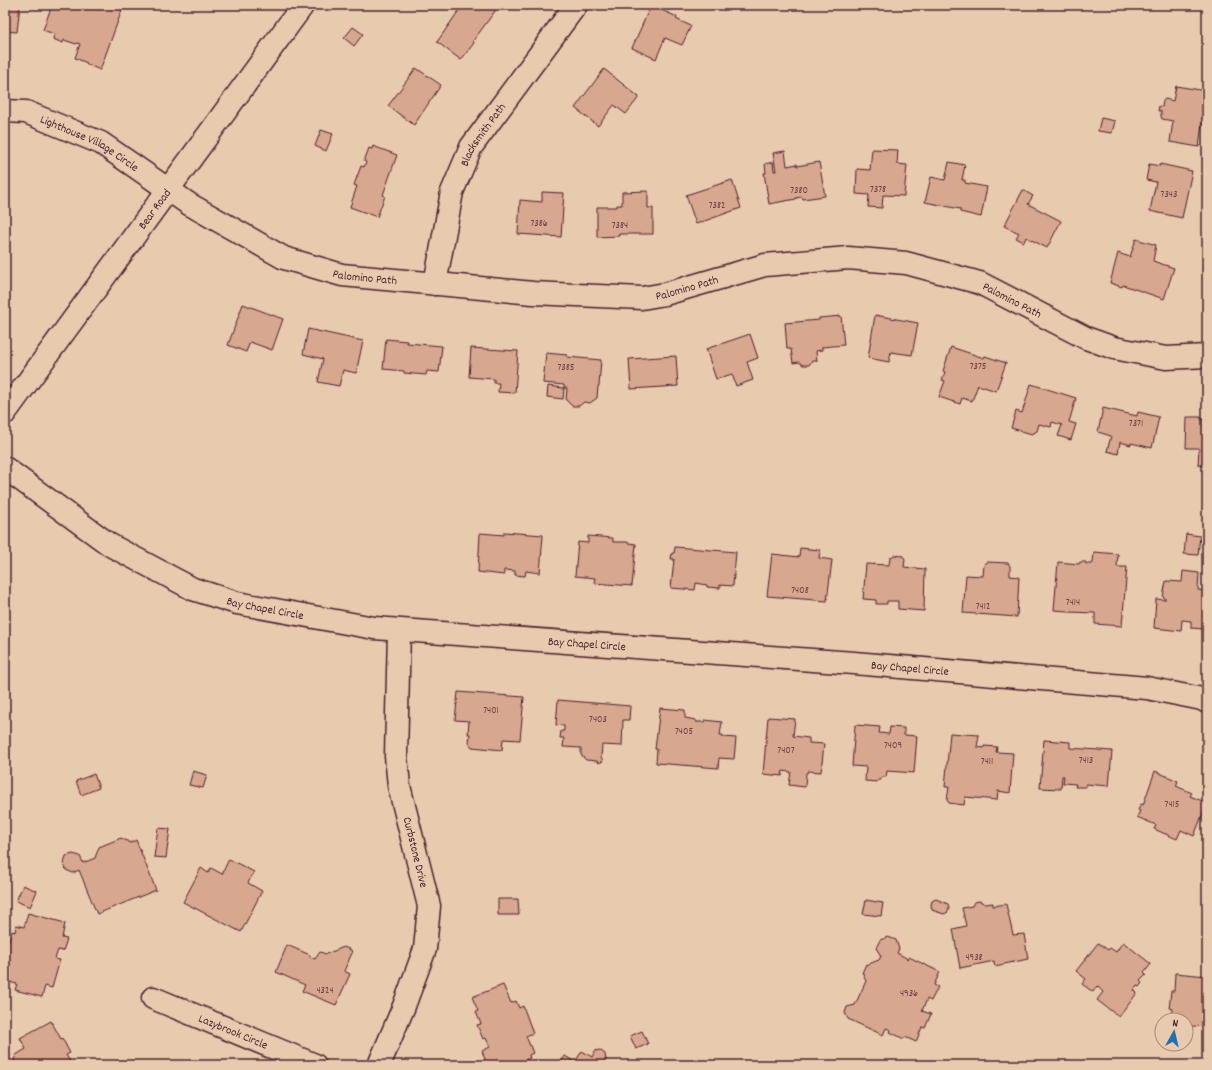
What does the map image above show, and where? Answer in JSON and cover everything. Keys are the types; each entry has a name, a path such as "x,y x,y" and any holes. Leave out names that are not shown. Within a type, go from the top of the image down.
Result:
{"street":[{"name":"Bear Road","path":"5,413 167,189 303,5"},
{"name":"Blacksmith Path","path":"435,284 452,192 471,147 576,5"},
{"name":"Lighthouse Village Circle","path":"5,111 26,112 102,142 167,189"},
{"name":"Palomino Path","path":"167,189 188,204 284,258 342,275 533,293 642,298 665,294 765,265 848,258 898,262 980,283 1086,338 1114,348 1166,358 1207,356"},
{"name":"Bay Chapel Circle","path":"5,468 110,545 193,589 237,603 374,628 399,631 854,663 1147,688 1202,699 1207,702"},
{"name":"Curbstone Drive","path":"378,1065 404,1006 425,949 429,906 399,786 396,756 399,631"},
{"name":"Lazybrook Circle","path":"153,998 315,1065"}],"building":[{"path":"5,5 20,5 17,32 5,31"},
{"path":"52,5 110,5 122,10 100,70 75,58 80,44 64,40 63,43 53,39 54,34 43,30"},
{"path":"468,5 495,5 498,7 461,60 437,42 462,6 465,9"},
{"path":"651,5 677,17 676,19 691,26 682,45 665,38 656,59 632,48"},
{"path":"353,27 363,34 354,46 344,38"},
{"path":"416,68 441,85 414,125 388,106"},
{"path":"604,69 639,97 626,114 614,105 598,126 575,108"},
{"path":"1176,86 1206,91 1199,147 1170,142 1173,121 1162,119 1161,111 1158,111 1159,106 1162,107 1165,99 1173,101"},
{"path":"1101,118 1115,121 1112,133 1098,131"},
{"path":"321,130 333,134 326,151 315,146"},
{"path":"373,146 397,155 377,217 350,207 357,186 354,185 361,166 364,167 366,162 364,161 369,148 372,149"},
{"path":"872,149 898,150 897,164 907,165 904,196 883,195 882,208 868,207 869,195 856,194 857,169 870,170"},
{"path":"785,151 787,166 797,164 797,166 819,162 825,196 803,199 802,197 769,204 764,173 766,173 765,164 773,162 774,171 776,171 773,153"},
{"path":"949,162 965,165 962,180 965,180 965,183 987,187 981,217 960,212 960,209 925,202 931,177 945,180"},
{"path":"1149,164 1160,166 1160,164 1192,171 1182,218 1150,211 1156,182 1146,180"},
{"path":"732,180 741,208 696,224 686,195"},
{"path":"1023,190 1033,196 1028,204 1061,221 1047,248 1026,237 1024,242 1016,238 1019,233 1004,226"},
{"path":"648,191 648,208 653,208 653,234 619,234 619,236 597,237 597,207 617,207 617,205 622,205 622,192"},
{"path":"542,192 564,193 561,237 518,234 520,200 542,202"},
{"path":"1136,239 1156,245 1153,261 1174,268 1164,299 1123,285 1122,287 1110,283 1118,253 1130,257"},
{"path":"243,304 283,319 272,350 250,342 246,352 228,345"},
{"path":"875,315 918,323 912,355 891,352 889,362 868,358"},
{"path":"841,316 844,345 822,347 822,350 816,351 817,361 812,361 809,365 803,365 799,362 793,363 791,349 787,349 785,323 819,320 819,318"},
{"path":"308,329 363,341 356,373 343,370 339,386 318,382 323,359 303,354"},
{"path":"750,334 758,358 747,362 753,380 736,386 732,374 716,379 706,349"},
{"path":"386,339 407,341 407,343 442,346 439,372 427,371 426,375 383,369"},
{"path":"951,347 984,358 985,356 1006,363 996,391 978,385 972,401 962,398 960,404 939,397 945,381 942,380 945,372 943,371"},
{"path":"471,348 518,351 515,393 498,392 499,383 494,383 494,379 469,377"},
{"path":"546,353 567,355 567,357 601,360 597,398 590,403 584,402 579,406 572,406 566,400 567,388 564,388 564,385 543,383"},
{"path":"676,356 678,386 631,389 629,359"},
{"path":"1031,384 1076,398 1069,422 1076,424 1071,440 1058,436 1062,425 1052,422 1051,427 1039,424 1037,431 1032,434 1011,428 1016,411 1022,413"},
{"path":"548,386 564,388 563,399 547,397"},
{"path":"1103,408 1137,416 1138,412 1159,417 1152,448 1120,442 1118,454 1107,451 1111,436 1098,432"},
{"path":"1187,417 1201,417 1201,419 1207,419 1207,466 1198,465 1199,448 1186,448"},
{"path":"504,532 543,535 540,573 526,571 525,576 515,575 515,571 504,570 504,575 478,572 480,533 504,535"},
{"path":"1186,534 1200,536 1198,555 1184,554"},
{"path":"588,536 613,538 613,542 627,542 636,544 632,586 594,583 595,578 575,576 578,542 588,543"},
{"path":"675,547 736,552 733,586 720,585 720,588 707,587 707,585 696,583 695,590 671,588 674,559 671,559"},
{"path":"800,548 820,550 819,558 832,560 827,601 767,596 772,554 799,557"},
{"path":"1094,552 1118,554 1117,567 1127,567 1122,626 1095,624 1095,613 1054,610 1058,562 1079,564 1080,562 1086,562 1086,564 1092,564"},
{"path":"894,555 903,556 905,559 904,567 925,569 924,611 898,609 898,601 887,601 887,604 876,604 876,600 863,599 866,564 889,565 890,558"},
{"path":"987,562 1008,563 1010,566 1010,576 1019,577 1017,617 963,613 966,575 983,576 984,565"},
{"path":"1183,571 1199,573 1198,590 1207,591 1207,624 1205,624 1204,629 1191,628 1191,621 1182,620 1181,631 1154,628 1156,599 1165,600 1163,597 1166,581 1182,582"},
{"path":"458,692 524,697 520,740 503,739 502,750 472,747 469,743 469,721 455,720"},
{"path":"558,700 630,706 629,720 623,720 622,746 602,745 601,757 603,761 599,763 597,761 586,760 581,755 581,748 563,747 564,738 560,738 561,731 564,731 564,726 556,725"},
{"path":"660,708 685,710 685,718 696,720 696,722 705,722 705,720 722,722 720,735 723,735 723,737 736,738 734,759 719,758 718,768 656,763 657,749 655,749"},
{"path":"768,717 795,719 793,736 809,738 809,743 824,744 821,772 808,771 806,773 805,787 789,785 791,772 783,771 782,776 763,774"},
{"path":"855,725 880,727 879,733 889,734 890,727 904,728 904,735 917,736 914,773 887,771 886,777 881,777 881,780 878,780 877,782 865,781 866,767 852,766"},
{"path":"950,733 979,735 977,747 997,747 996,752 1013,753 1010,793 998,791 997,800 965,797 964,805 949,803 947,800 949,787 945,787"},
{"path":"1044,740 1070,742 1070,748 1112,751 1109,786 1086,784 1086,787 1075,787 1076,784 1063,783 1064,776 1062,776 1061,789 1040,788"},
{"path":"193,771 207,775 203,788 189,785"},
{"path":"1155,771 1178,781 1176,786 1192,793 1190,796 1207,803 1194,836 1181,830 1177,839 1154,829 1156,825 1137,817 1140,811 1138,810 1141,804 1143,805"},
{"path":"94,774 99,788 81,795 76,781"},
{"path":"158,828 170,829 166,858 154,857"},
{"path":"121,838 131,843 136,840 156,890 97,914 79,870 73,873 66,870 64,864 66,856 73,854 80,856 83,863 95,858 99,847"},
{"path":"229,859 254,872 248,883 262,891 241,932 183,902 201,868 208,873 211,868 222,874"},
{"path":"23,885 37,891 30,907 16,901"},
{"path":"498,899 518,899 519,915 498,915"},
{"path":"936,899 948,904 948,912 944,914 932,910 932,901"},
{"path":"866,900 883,903 881,916 863,914"},
{"path":"980,901 985,904 993,903 993,906 1006,904 1013,935 1024,934 1028,959 995,966 994,961 960,968 953,929 966,926 962,908 972,906 974,902"},
{"path":"28,913 65,923 62,938 67,939 63,951 58,950 55,959 60,960 52,988 45,986 42,997 15,990 17,984 5,981 5,938 9,940 12,931 15,932 16,925 24,927"},
{"path":"888,937 896,940 899,949 897,953 940,972 934,985 938,987 931,1001 927,999 922,1011 931,1014 925,1028 922,1027 916,1042 905,1037 904,1039 890,1032 891,1030 886,1028 883,1035 848,1019 845,1013 847,1007 855,1005 866,981 864,977 865,974 862,973 866,964 869,965 879,960 881,956 876,948 880,940"},
{"path":"1123,942 1151,964 1144,973 1146,975 1140,981 1142,983 1134,990 1137,993 1119,1017 1097,1000 1103,992 1097,986 1093,992 1082,984 1086,979 1076,971 1098,943 1108,950 1110,948 1116,952"},
{"path":"287,945 310,955 310,957 315,959 320,952 326,954 344,947 351,950 352,953 344,971 350,974 336,1005 302,991 305,985 276,972"},
{"path":"1175,973 1207,976 1207,1027 1194,1026 1194,1012 1173,1012 1173,1009 1169,1008 1171,991 1174,991"},
{"path":"503,985 511,1003 516,1001 519,1008 523,1006 533,1033 526,1036 533,1053 529,1055 530,1058 516,1063 517,1065 487,1065 482,1051 490,1047 486,1038 483,1039 477,1025 481,1024 476,1012 478,1011 472,997"},
{"path":"51,1021 70,1053 66,1055 72,1065 11,1065 15,1063 14,1060 16,1055 26,1049 20,1038"},
{"path":"642,1031 648,1044 636,1049 630,1036"},
{"path":"600,1050 605,1054 606,1060 604,1064 606,1065 559,1065 565,1056 575,1062 582,1051 592,1057 595,1051"}]}
